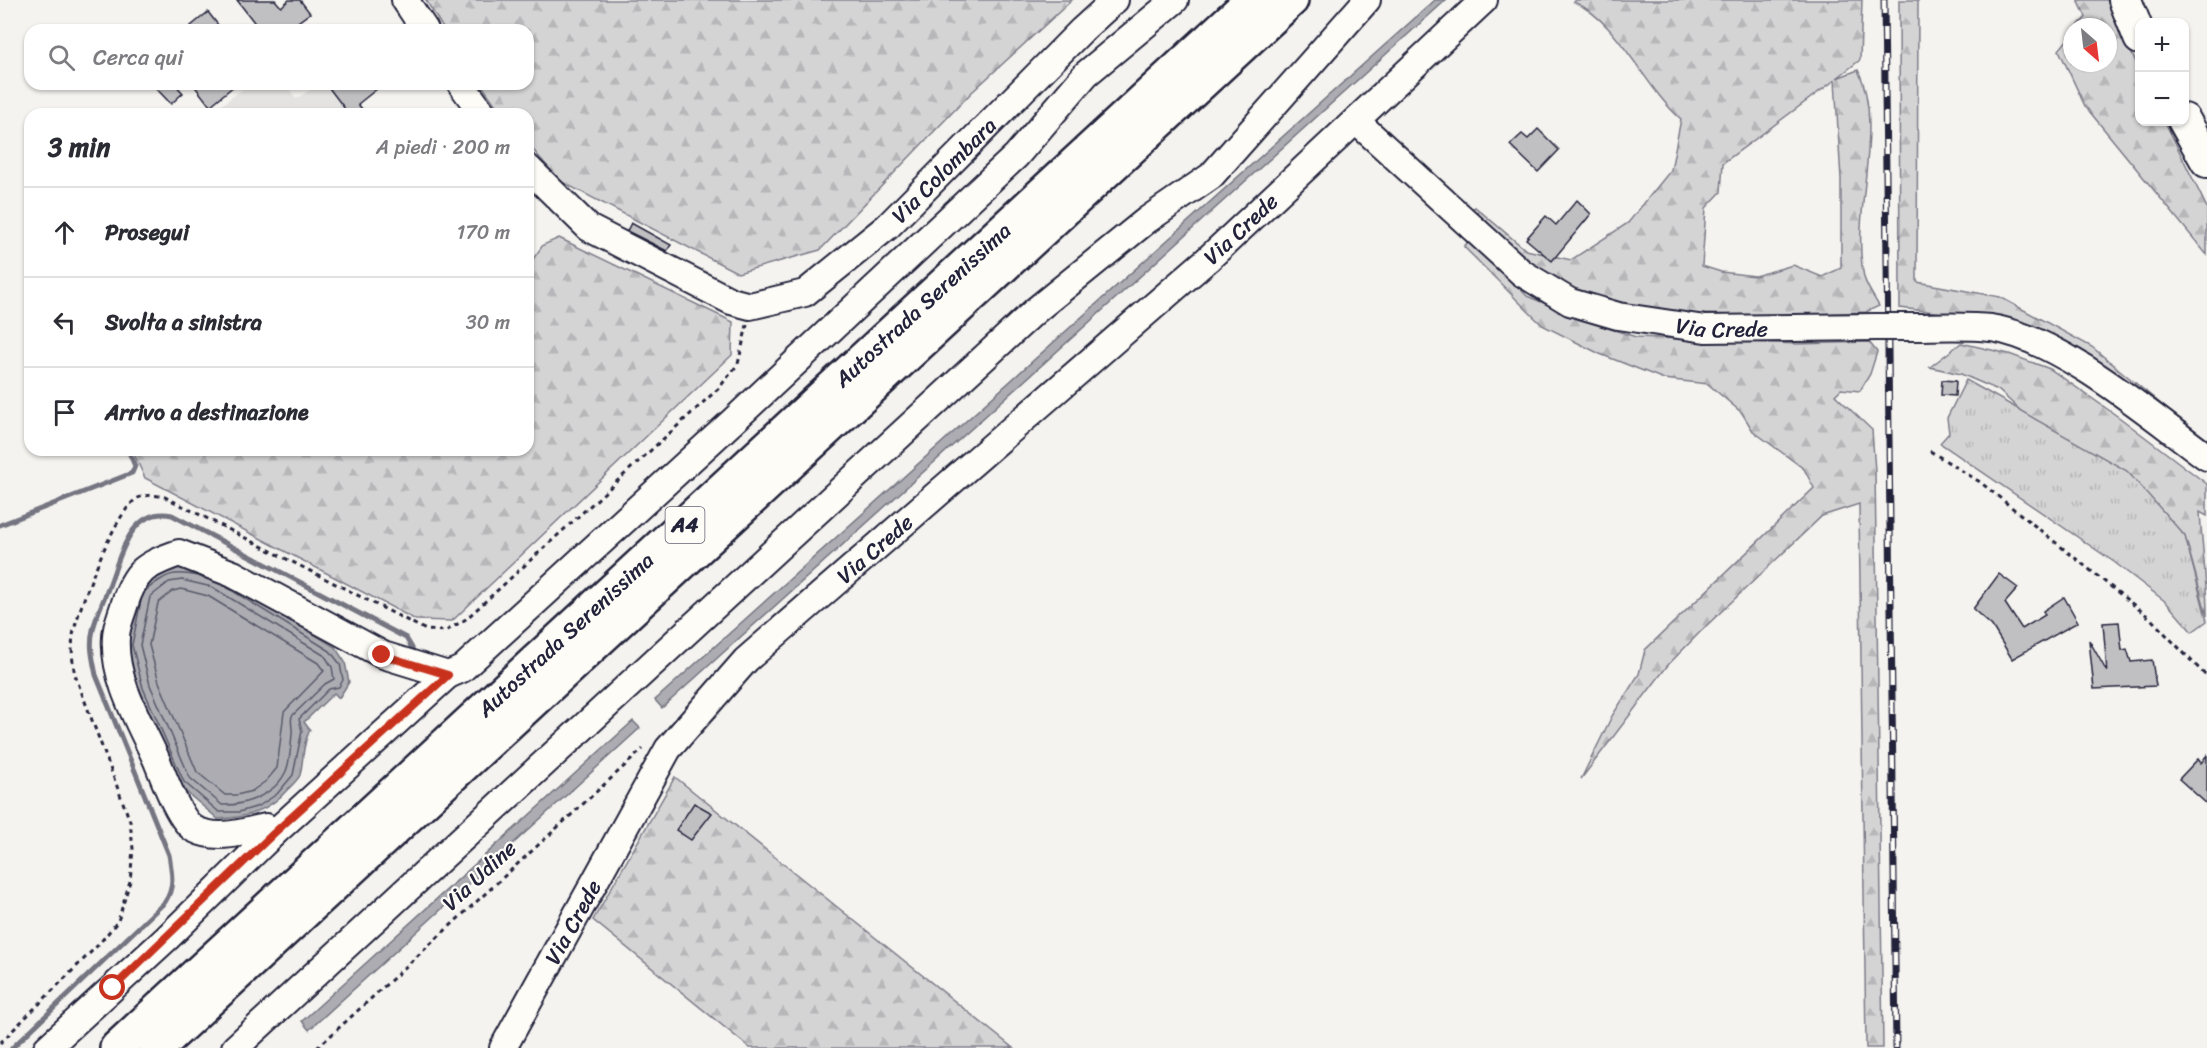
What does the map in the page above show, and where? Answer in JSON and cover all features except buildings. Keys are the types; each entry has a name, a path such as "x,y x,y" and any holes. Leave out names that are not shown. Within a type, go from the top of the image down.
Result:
{"highway":[{"name":"Autostrada Serenissima","path":"117,1048 1252,0"},
{"name":"Autostrada Serenissima","path":"157,1048 1291,0"}],"main road":[{"path":"2125,0 2135,27"},
{"path":"2187,126 2207,161"}],"street":[{"path":"405,0 421,24"},
{"name":"Via Colombara","path":"534,174 589,228 732,301 750,306 804,293 888,226 1115,0"},
{"path":"1010,103 1067,77 1156,0"},
{"path":"47,1048 167,938 273,834 448,675 462,669 733,421 1016,156 1086,74 1175,0"},
{"path":"235,1048 1036,310 1147,220 1212,176 1367,0"},
{"path":"1356,121 1484,0"},
{"path":"465,90 479,108"},
{"name":"Via Crede","path":"502,1048 668,749 746,660 1208,259 1356,121 1522,273 1570,302 1618,316 1705,329 1992,328 2039,343 2094,376 2207,458"},
{"path":"273,834 266,827 230,835 210,834 192,828 174,799 124,686 117,664 116,635 130,587 147,564 179,553 233,574 382,655 448,675"}],"path":[{"path":"1930,451 1980,482 2150,618 2207,677"},
{"name":"Via Udine","path":"317,1048 651,741 668,749"}],"shaded area":[{"path":"241,90 290,90 296,99 310,90 331,90 347,108 218,108"}],"green space":[{"path":"426,0 1072,0 972,92 820,250 738,273 560,181 534,151 534,108 498,108 485,90 534,90 534,24 440,24"},
{"path":"1576,0 1862,0 1860,60 1837,78 1858,70 1866,93 1869,144 1861,226 1861,252 1865,280 1879,306 1866,312 1764,316 1668,313 1580,293 1515,255 1468,211 1475,207 1526,250 1571,260 1628,223 1671,170 1681,119 1655,90 1604,24 1590,11 1574,2","holes":["1835,80 1841,179 1841,268 1822,277 1793,265 1755,276 1721,272 1702,266 1706,208 1721,192 1723,163"]},
{"path":"1899,0 1918,0 1917,282 2000,297 2092,347 2207,442 1996,319 1900,308"},
{"path":"2078,0 2107,0 2115,18 2085,18"},
{"path":"2117,22 2135,60 2135,126 2167,126 2207,208 2207,255 2085,106 2069,72 2117,72"},
{"path":"2063,45 2063,59 2059,50"},
{"path":"559,238 733,322 732,355 452,621 416,620 145,478 135,456 534,456 534,258 543,245"},
{"path":"1469,240 1497,264 1527,296 1589,322 1636,337 1797,344 1869,342 1877,352 1870,374 1860,391 1841,389 1835,395 1872,430 1875,471 1883,1048 1866,1048 1859,504 1822,516 1705,627 1668,665 1581,779 1612,716 1639,674 1645,650 1814,488 1804,469 1753,431 1742,413 1708,384 1664,379 1600,354 1542,325 1464,247"},
{"path":"1961,343 2009,354 2050,369 2120,418 2207,484 2207,516 2200,512 2207,616 2185,536 2127,471 2021,411 1998,390 1961,374 1930,367"},
{"path":"1966,380 2127,470 2185,536 2207,621 2192,632 2166,602 2114,562 1940,443 1949,433 1947,418"},
{"path":"675,777 1013,1048 750,1048 593,920"}],"water":[{"path":"1435,0 1446,0 662,708 655,700"},
{"path":"182,566 217,575 335,647 345,662 349,682 339,698 334,693 304,722 310,730 299,777 273,803 247,815 218,819 179,786 137,690 126,645 137,590 164,569"},
{"path":"633,721 640,728 309,1030 302,1021"}],"waterway":[{"path":"0,525 132,473 135,466 131,456"},
{"path":"12,1048 165,902 170,891 172,874 169,855 96,675 91,641 96,619 123,548 137,526 146,518 158,514 172,515 406,638 412,648 413,657"}],"railway":[{"path":"1884,0 1896,1048"}],"route":[{"path":"113,988 273,834 448,675 382,655"}]}
